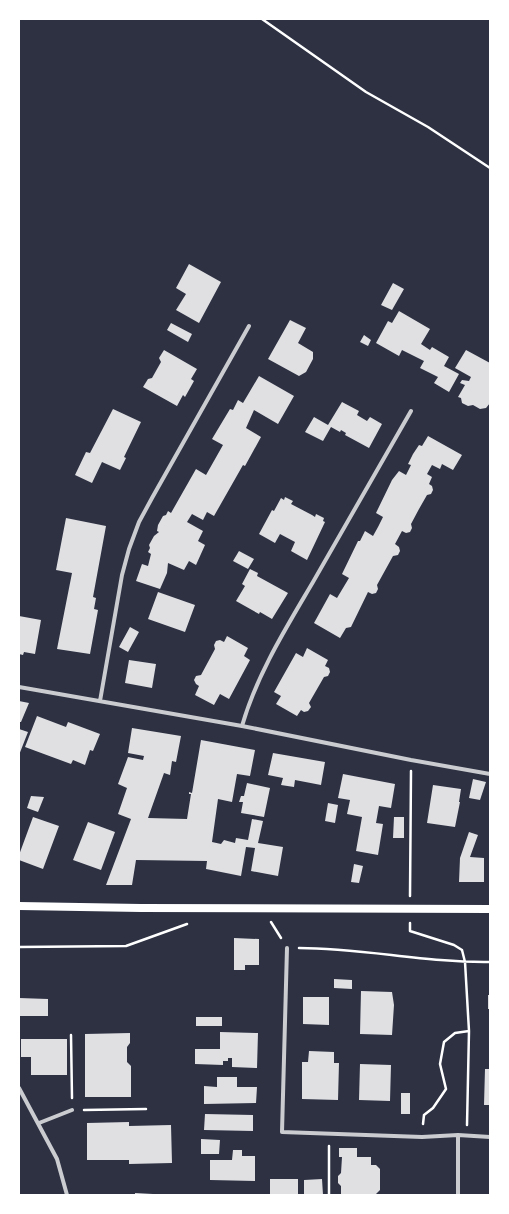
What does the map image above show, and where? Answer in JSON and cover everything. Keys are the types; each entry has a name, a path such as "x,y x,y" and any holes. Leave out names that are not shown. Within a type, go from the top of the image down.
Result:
{"main road":[{"path":"19,906 141,908 490,909"}],"street":[{"path":"100,701 119,588 129,549 152,498 249,326"},
{"path":"242,726 249,701 256,684 411,411"},
{"path":"19,687 242,726 411,760 490,774"},
{"path":"287,948 282,1132 422,1138 458,1135 490,1137"},
{"path":"19,1088 58,1159 66,1195"},
{"path":"39,1123 72,1110"},
{"path":"458,1135 458,1195"}],"path":[{"path":"262,19 366,92 428,127 490,168"},
{"path":"411,760 410,931 454,945 462,950 465,962 469,1031 467,1126 458,1135"},
{"path":"19,947 126,946 190,922"},
{"path":"264,922 271,922 287,948 328,948 465,962 490,962"},
{"path":"422,1138 424,1115 433,1108 446,1089 440,1064 444,1042 455,1033 469,1031"},
{"path":"71,1035 72,1110 146,1109"},
{"path":"329,1134 329,1195"}],"building":[{"path":"189,264 221,282 199,323 176,310 186,294 176,288"},
{"path":"393,283 404,289 392,310 381,305"},
{"path":"399,311 430,329 421,344 430,350 432,347 449,357 444,366 459,374 449,392 434,383 438,377 420,368 424,361 402,350 399,356 376,343 388,321 392,323"},
{"path":"290,320 306,328 298,343 313,352 313,359 306,372 299,376 268,359"},
{"path":"171,323 192,334 188,342 167,330"},
{"path":"364,335 371,340 368,346 360,342"},
{"path":"164,350 197,369 191,379 194,381 185,397 183,395 177,406 143,387 148,379 152,378 161,362 159,358"},
{"path":"466,350 490,363 490,403 486,408 480,409 473,405 468,406 462,403 461,398 458,397 465,385 460,383 462,380 469,381 471,377 455,368"},
{"path":"259,376 294,396 278,424 254,410 246,428 261,437 245,466 243,465 214,516 207,512 203,520 192,514 187,522 203,531 198,541 205,545 196,565 189,561 184,570 168,563 167,573 160,589 136,581 142,564 148,566 151,554 148,552 150,548 149,545 154,536 159,532 157,531 158,525 163,516 166,515 168,511 171,513 196,469 206,475 223,445 212,439 230,409 233,410 238,400 243,403"},
{"path":"342,402 359,411 357,415 367,421 370,417 382,424 369,448 345,435 346,433 341,430 340,432 331,427 323,441 305,432 314,417 328,425"},
{"path":"113,409 141,422 124,457 126,458 120,470 102,462 92,483 75,475 86,452 90,453"},
{"path":"428,436 462,455 453,470 442,464 440,469 432,465 427,474 432,477 429,484 432,486 433,490 431,494 427,495 419,509 411,524 412,528 410,532 406,533 402,531 395,544 399,547 400,551 398,555 393,556 377,585 378,589 376,593 372,594 368,592 351,627 346,628 340,638 314,623 330,594 337,598 349,578 342,574 358,541 360,541 365,531 373,536 378,527 383,517 376,513 392,480 399,471 406,475 411,465 408,464 413,454 419,445 422,446"},
{"path":"285,497 293,501 291,504 315,517 316,514 324,518 323,521 325,522 307,560 291,551 295,542 280,534 275,543 259,534 272,510 274,511 281,498 284,500"},
{"path":"66,518 106,526 93,597 96,598 94,609 98,610 90,654 57,649 72,573 56,570"},
{"path":"239,551 254,559 248,569 233,561"},
{"path":"250,569 258,573 257,576 288,593 272,619 260,612 259,614 236,601 245,586 242,584"},
{"path":"158,592 195,605 185,632 148,619"},
{"path":"19,616 41,620 35,654 24,652 23,655 19,654"},
{"path":"130,627 139,632 128,652 119,647"},
{"path":"227,636 248,648 244,656 250,660 229,699 220,694 214,705 195,695 199,686 194,680 196,676 201,675 215,649 214,645 216,641 220,640 224,642"},
{"path":"307,648 328,660 325,666 329,668 330,672 328,676 324,677 309,703 311,707 308,711 304,712 301,710 297,716 276,704 281,696 274,692 296,653 303,657"},
{"path":"129,660 156,664 152,688 125,683"},
{"path":"19,701 29,703 21,722 19,722"},
{"path":"37,716 66,727 68,722 100,734 93,751 90,750 85,765 73,760 71,764 25,747"},
{"path":"132,728 181,736 176,762 172,761 170,775 164,773 148,818 187,819 191,794 189,794 189,792 192,793 201,740 255,750 250,776 237,774 232,802 218,799 212,842 221,844 224,840 235,843 236,838 248,840 252,819 263,821 258,843 283,847 278,876 251,871 255,848 246,847 241,876 206,869 207,861 136,860 132,885 106,885 131,819 118,814 127,788 118,784 128,757 143,760 144,756 128,753"},
{"path":"19,729 28,732 19,755"},
{"path":"273,753 325,762 321,785 295,780 294,787 281,785 283,778 268,775"},
{"path":"343,774 395,784 391,808 379,806 376,823 383,824 378,855 356,851 362,817 347,814 350,800 338,798"},
{"path":"473,779 486,782 480,800 469,798"},
{"path":"247,783 270,788 264,817 241,813 243,802 239,802 241,796 244,796"},
{"path":"433,785 461,789 455,827 427,823"},
{"path":"31,796 44,797 38,812 27,808"},
{"path":"328,803 338,805 335,823 325,821"},
{"path":"33,817 59,826 43,869 19,860 19,855"},
{"path":"394,817 404,817 404,838 393,838"},
{"path":"88,822 115,832 101,870 73,860"},
{"path":"469,832 478,835 470,857 484,858 484,882 459,882 460,858"},
{"path":"354,864 363,866 359,883 351,882"},
{"path":"234,938 259,939 259,965 245,965 245,970 234,970"},
{"path":"334,979 352,980 352,989 334,988"},
{"path":"361,991 392,992 394,1005 392,1035 360,1034"},
{"path":"488,995 490,995 490,1009 488,1009"},
{"path":"303,997 329,997 329,1025 303,1024"},
{"path":"19,998 48,999 48,1016 19,1016"},
{"path":"196,1017 222,1017 222,1026 196,1026"},
{"path":"220,1032 258,1033 257,1068 232,1067 232,1058 228,1058 228,1061 223,1061 223,1065 195,1064 195,1049 220,1049"},
{"path":"130,1033 130,1043 127,1047 127,1062 131,1066 131,1097 85,1097 85,1034"},
{"path":"21,1039 67,1039 67,1075 31,1075 31,1057 21,1057"},
{"path":"309,1051 334,1052 334,1063 339,1063 338,1100 302,1099 302,1062 308,1062"},
{"path":"360,1064 391,1065 390,1101 359,1100"},
{"path":"485,1069 490,1069 490,1105 484,1105"},
{"path":"217,1077 237,1077 237,1087 257,1087 256,1103 204,1104 204,1086 217,1087"},
{"path":"401,1093 410,1093 410,1114 401,1114"},
{"path":"205,1114 253,1115 253,1131 204,1130"},
{"path":"129,1122 129,1126 171,1125 172,1163 129,1164 129,1160 87,1160 87,1123"},
{"path":"201,1139 220,1140 219,1154 201,1154"},
{"path":"339,1148 357,1148 357,1157 371,1157 371,1165 376,1165 380,1169 380,1190 376,1194 341,1195 341,1186 338,1183 338,1176 341,1173 342,1157 339,1157"},
{"path":"233,1150 242,1150 242,1156 255,1156 255,1181 210,1180 210,1160 232,1160"},
{"path":"270,1179 298,1179 298,1195 270,1195"},
{"path":"322,1179 323,1195 304,1195 304,1180"},
{"path":"135,1193 153,1194 153,1195 135,1195"}]}
